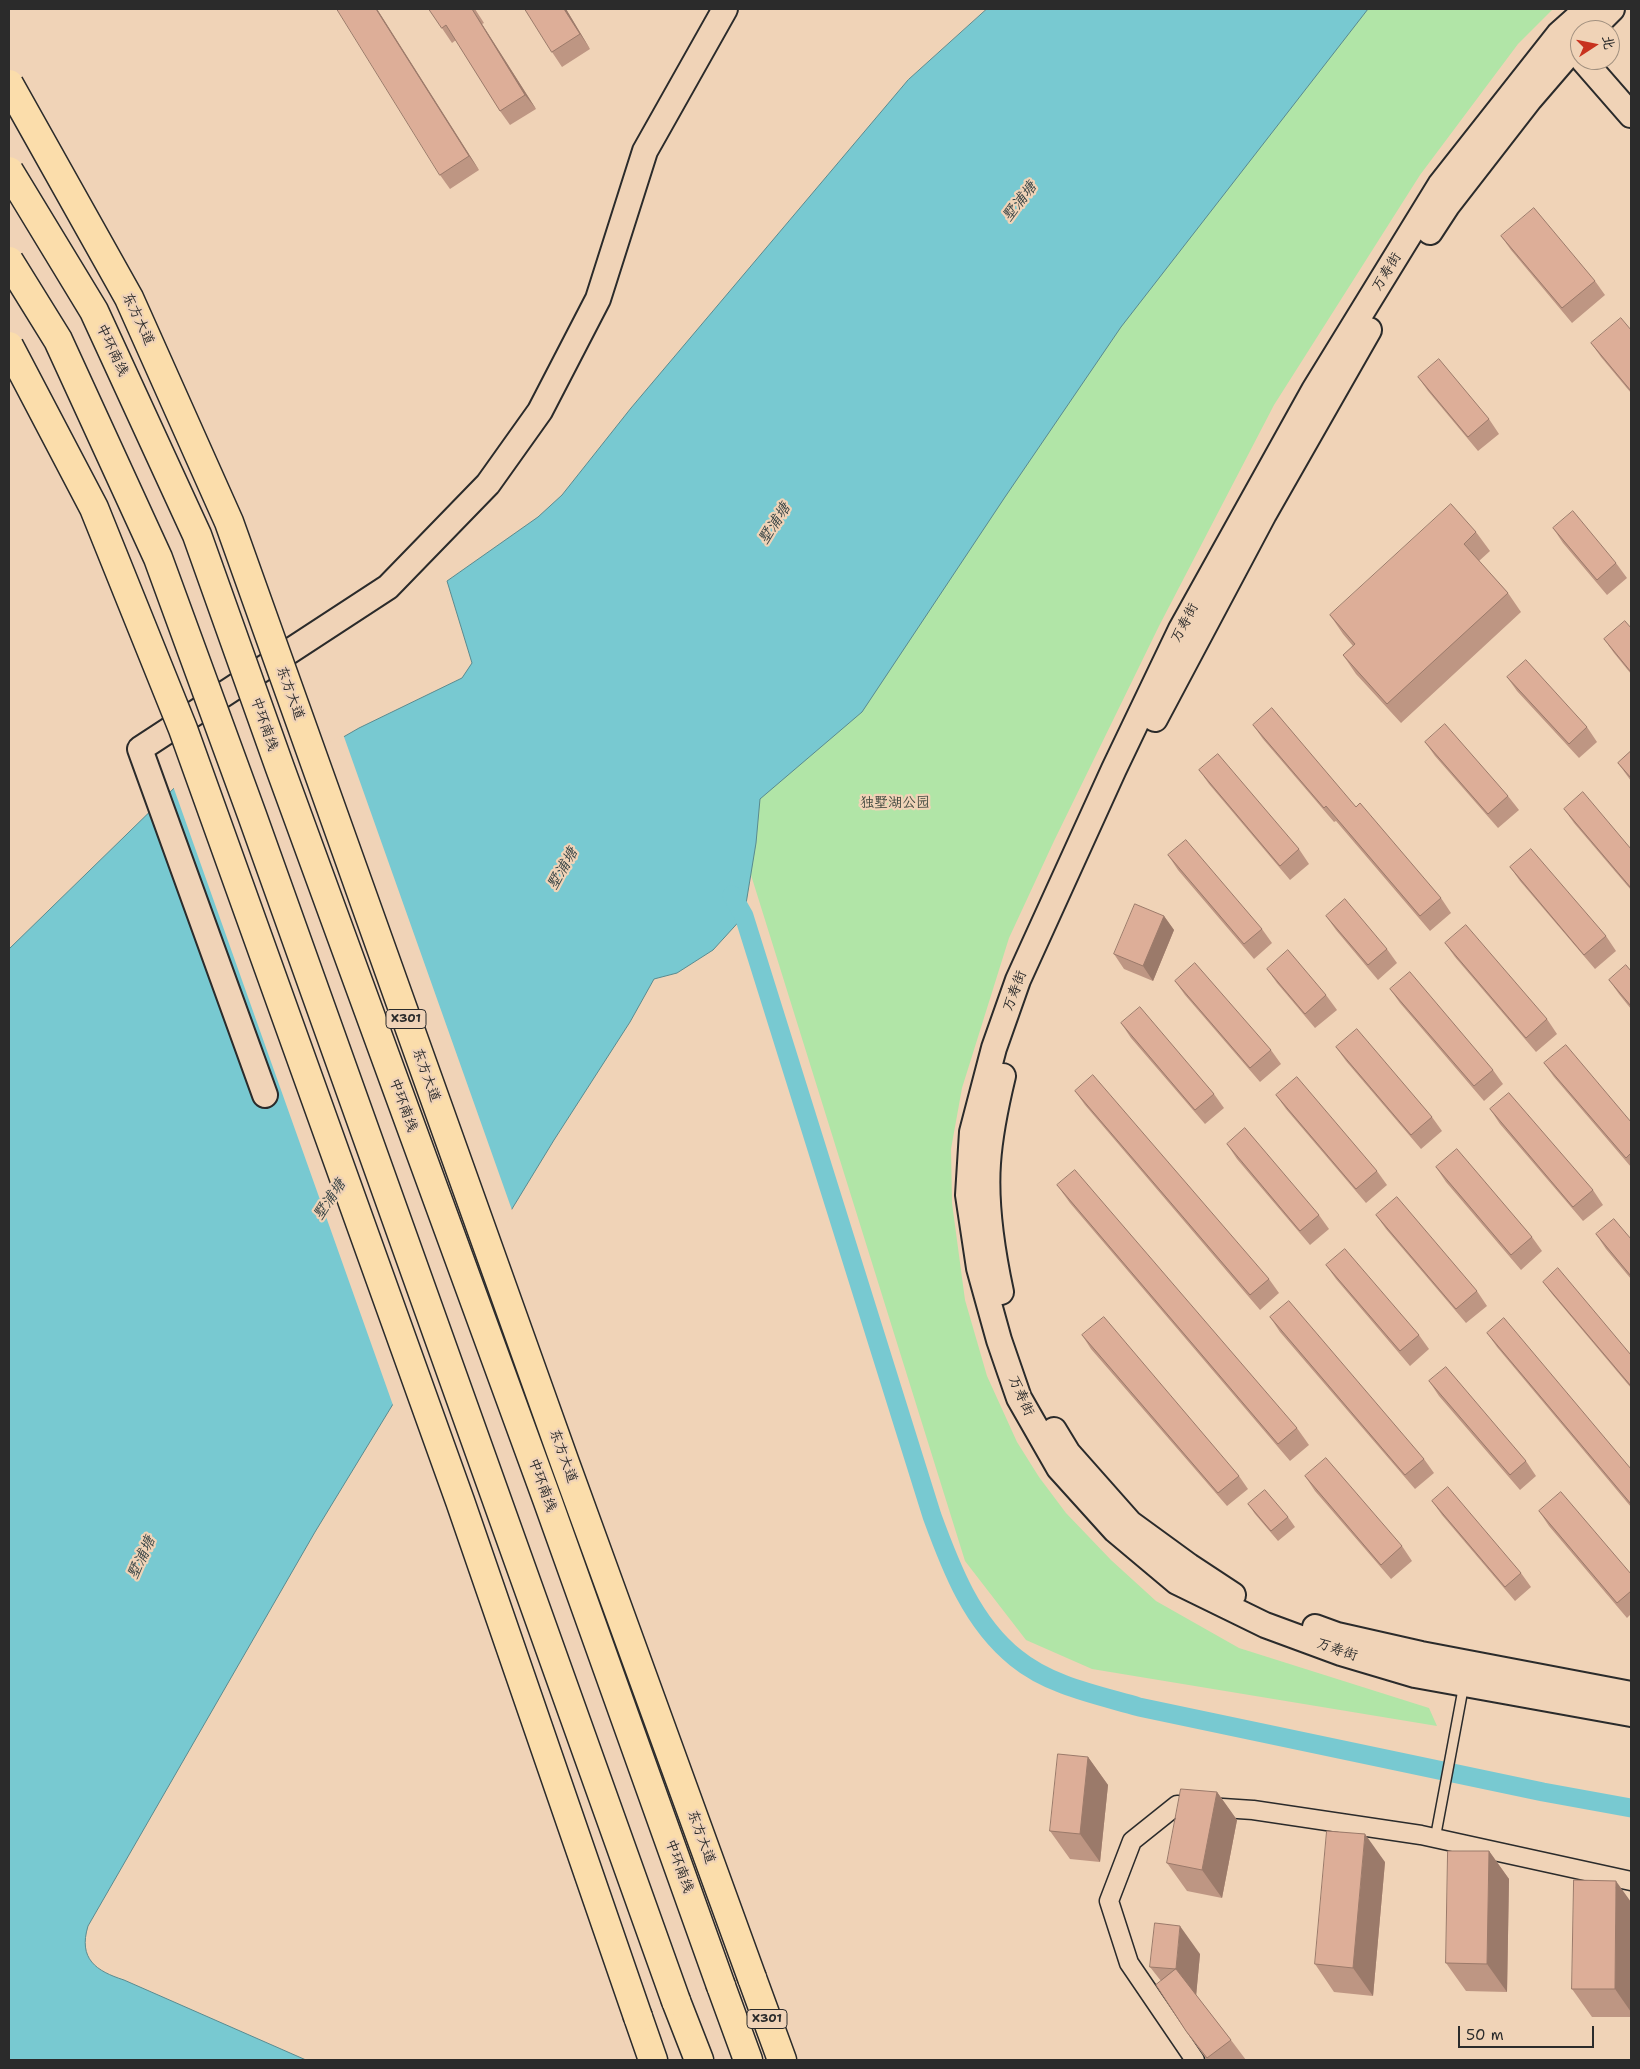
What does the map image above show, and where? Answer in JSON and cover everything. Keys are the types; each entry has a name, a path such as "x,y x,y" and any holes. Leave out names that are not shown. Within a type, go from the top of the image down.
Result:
{"main road":[{"name":"东方大道","path":"9,84 129,298 229,522 558,1444 782,2060"},
{"name":"中环南线","path":"9,171 94,311 198,535 286,786 544,1490 748,2060"},
{"path":"9,261 58,340 158,558 252,815 676,2001 699,2060"},
{"path":"9,346 94,508 183,729 460,1501 653,2060"}],"street":[{"path":"265,1095 140,749 388,587 488,484 540,411 598,299 645,151 725,9"},
{"path":"1601,20 1612,9"},
{"name":"万寿街","path":"1570,53 1440,185 1314,390 1181,629 1114,769 1018,980 994,1048 972,1132 968,1196 979,1268 999,1340 1019,1398 1059,1468 1115,1530 1177,1582 1265,1625 1342,1653 1416,1675 1631,1714"},
{"name":"万寿街","path":"1570,54 1530,99 1447,206 1389,295 1264,514 1133,760 1093,853 1033,981 1008,1053 992,1122 988,1163 988,1202 996,1268 1011,1335 1029,1390 1068,1453 1130,1523 1189,1566 1246,1603 1337,1635 1421,1654 1631,1694"},
{"path":"1593,70 1631,115"},
{"path":"1195,2060 1129,1963 1109,1902 1132,1841 1177,1805 1253,1810 1435,1839 1631,1881"}],"lane":[{"path":"1435,1839 1464,1684"}],"green space":[{"name":"独墅湖公园","path":"1292,9 1553,9 1518,44 1420,175 1274,405 1159,626 1009,938 962,1088 951,1149 952,1203 965,1300 987,1376 1017,1442 1039,1477 1066,1513 1111,1560 1156,1601 1239,1648 1429,1708 1437,1726 1092,1669 1026,1640 965,1561 751,875 721,824"}],"water":[{"name":"墅浦塘","path":"987,9 1368,9 1121,327 862,712 760,799 756,843 744,916 713,950 677,973 654,979 630,1022 554,1140 315,1532 88,1926 85,1947 92,1962 98,1968 306,2060 9,2060 9,949 206,757 236,859 314,833 312,755 359,728 462,678 472,663 447,581 538,517 562,495 631,408 908,80"}],"pier":[{"path":"343,734 513,1213 394,1408 173,786 207,755 237,856 311,831 310,754"}],"building":[{"path":"337,9 376,9 469,156 440,175"},
{"path":"429,9 472,9 525,95 500,111 446,25 442,28"},
{"path":"525,9 564,9 580,34 552,52"},
{"path":"1534,208 1595,281 1562,308 1501,236"},
{"path":"1621,318 1631,330 1631,391 1591,343"},
{"path":"1439,359 1489,419 1468,437 1418,377"},
{"path":"1451,504 1476,532 1464,544 1508,593 1387,704 1343,655 1355,644 1330,615"},
{"path":"1573,511 1616,563 1597,580 1553,528"},
{"path":"1625,621 1631,628 1631,672 1604,639"},
{"path":"1526,660 1587,727 1569,744 1507,677"},
{"path":"1272,708 1356,807 1360,803 1441,898 1420,916 1326,806 1324,808 1253,725"},
{"path":"1445,724 1508,796 1488,814 1425,742"},
{"path":"1631,751 1631,778 1618,763"},
{"path":"1218,754 1299,849 1280,866 1199,770"},
{"path":"1583,792 1631,849 1631,888 1564,809"},
{"path":"1186,840 1262,929 1244,944 1168,855"},
{"path":"1531,849 1606,936 1584,955 1510,867"},
{"path":"1345,899 1387,949 1368,965 1326,916"},
{"path":"1135,904 1164,916 1143,966 1114,954"},
{"path":"1466,925 1547,1019 1526,1038 1445,943"},
{"path":"1288,950 1326,995 1305,1014 1267,969"},
{"path":"1195,963 1271,1050 1250,1068 1175,981"},
{"path":"1626,965 1631,971 1631,1006 1609,980"},
{"path":"1410,972 1493,1070 1474,1086 1390,989"},
{"path":"1140,1007 1214,1094 1195,1110 1121,1023"},
{"path":"1357,1029 1432,1117 1411,1135 1336,1047"},
{"path":"1566,1045 1631,1122 1631,1153 1626,1158 1544,1063"},
{"path":"1093,1075 1269,1279 1250,1295 1075,1091"},
{"path":"1297,1077 1377,1171 1356,1189 1276,1095"},
{"path":"1509,1093 1593,1190 1573,1207 1490,1109"},
{"path":"1245,1128 1319,1215 1300,1231 1227,1144"},
{"path":"1457,1149 1532,1237 1511,1255 1436,1167"},
{"path":"1075,1170 1297,1428 1278,1444 1057,1185"},
{"path":"1397,1197 1477,1291 1456,1309 1376,1215"},
{"path":"1614,1219 1631,1239 1631,1276 1596,1234"},
{"path":"1345,1249 1419,1335 1400,1351 1326,1265"},
{"path":"1558,1268 1631,1355 1631,1386 1543,1282"},
{"path":"1289,1301 1424,1459 1405,1475 1270,1317"},
{"path":"1104,1317 1239,1476 1218,1493 1082,1335"},
{"path":"1504,1318 1631,1469 1631,1504 1487,1333"},
{"path":"1446,1367 1526,1461 1510,1475 1429,1381"},
{"path":"1326,1458 1402,1546 1381,1565 1305,1476"},
{"path":"1448,1487 1521,1573 1505,1587 1432,1501"},
{"path":"1265,1490 1288,1517 1271,1531 1248,1504"},
{"path":"1561,1492 1631,1574 1631,1591 1617,1603 1539,1511"},
{"path":"1058,1754 1088,1757 1080,1834 1050,1831"},
{"path":"1181,1789 1217,1792 1202,1870 1167,1863"},
{"path":"1327,1831 1365,1834 1353,1968 1315,1964"},
{"path":"1448,1851 1489,1851 1487,1964 1446,1963"},
{"path":"1574,1880 1616,1881 1615,1989 1572,1989"},
{"path":"1155,1923 1180,1926 1176,1969 1150,1967"},
{"path":"1176,1969 1231,2040 1207,2058 1186,2031 1156,1985"}],"waterway":[{"path":"732,895 744,916 932,1516 955,1575 975,1611 1001,1644 1029,1668 1059,1683 1139,1707 1543,1792 1631,1808"}]}
